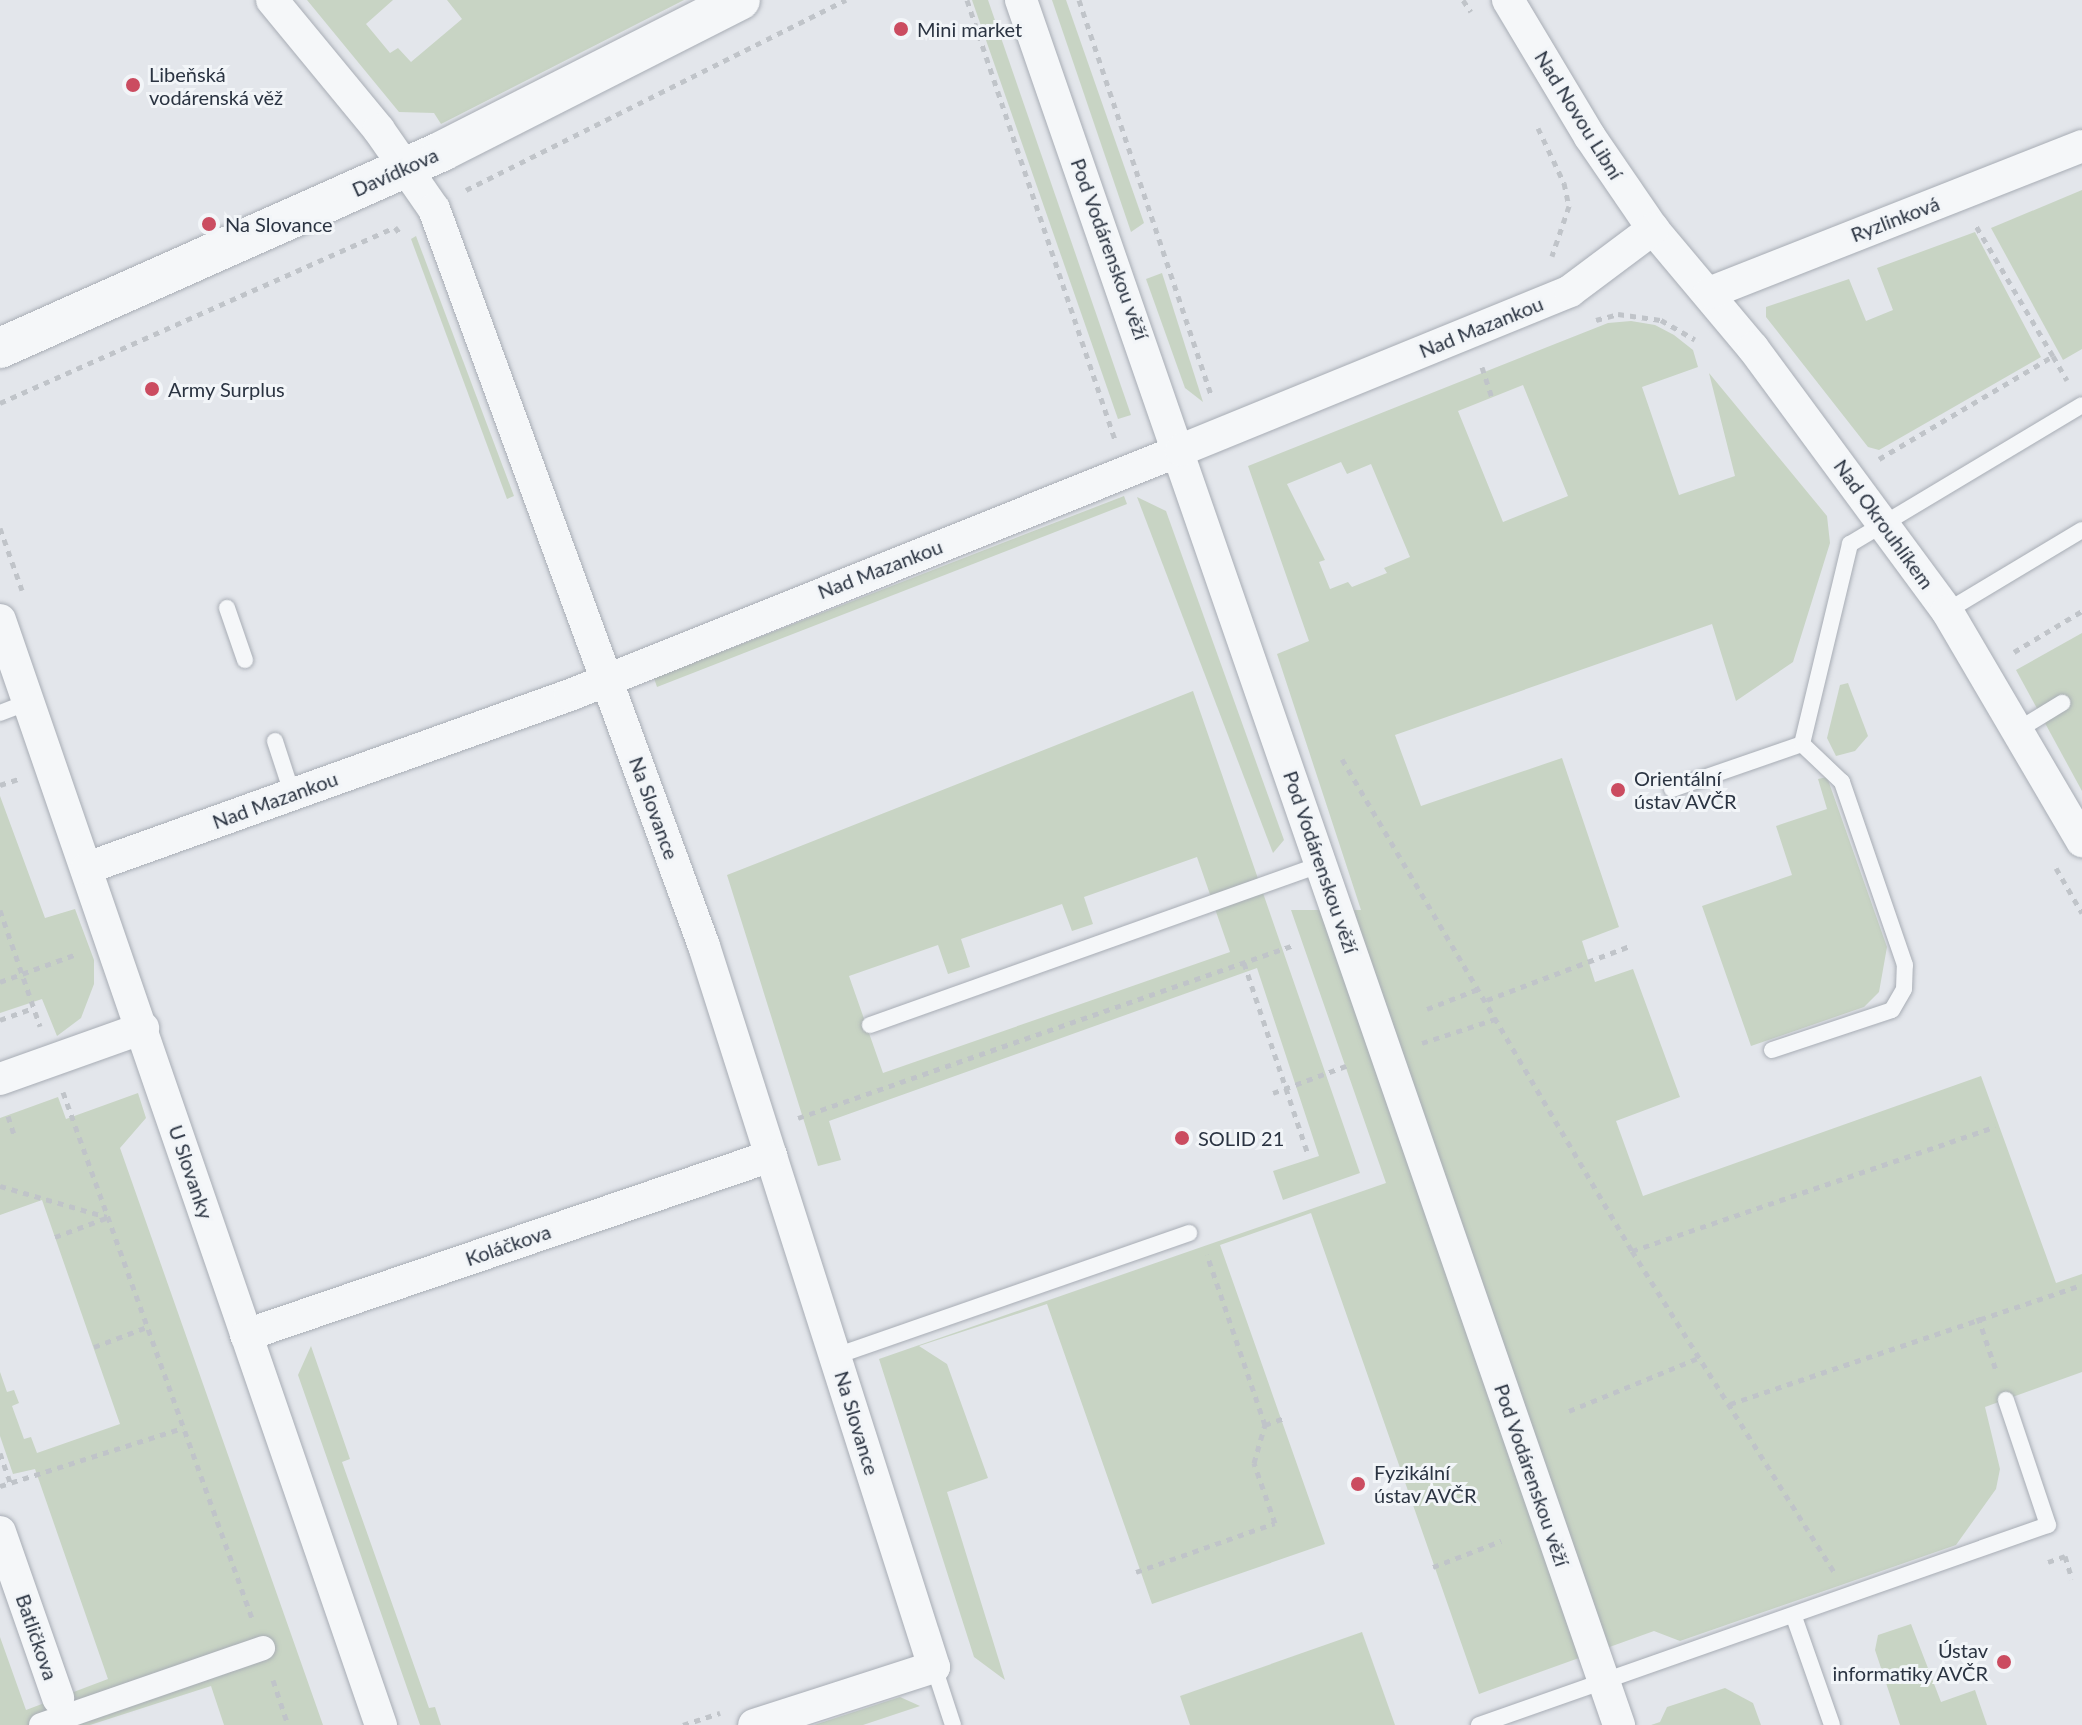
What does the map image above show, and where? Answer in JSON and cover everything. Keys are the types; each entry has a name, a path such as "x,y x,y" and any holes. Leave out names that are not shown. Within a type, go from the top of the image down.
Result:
{"street":[{"name":"Na Slovance","path":"272,0 407,167 434,209 704,946 934,1667"},
{"name":"Davídkova","path":"0,348 407,167 740,0"},
{"name":"Pod Vodárenskou věží","path":"1021,0 1181,450 1619,1725"},
{"name":"Nad Novou Libní","path":"1508,0 1590,137 1653,229"},
{"name":"Ryzlinková","path":"1709,293 2082,146"},
{"name":"Nad Mazankou","path":"87,868 606,678 1181,450 1570,291 1653,229"},
{"name":"Nad Okrouhlíkem","path":"1653,229 1709,293 1885,523 1947,611 2077,821"},
{"name":"U Slovanky","path":"0,620 15,707 87,868 381,1725"},
{"path":"0,1079 143,1028"},
{"name":"Koláčkova","path":"246,1335 767,1142"},
{"name":"Batličkova","path":"0,1532 58,1698"},
{"path":"41,1725 263,1648"},
{"path":"754,1725 934,1667"}],"lane":[{"path":"1802,744 1850,544 2082,405"},
{"path":"1947,611 2082,530"},
{"path":"227,608 245,660"},
{"path":"2018,730 2062,703"},
{"path":"275,741 292,793"},
{"path":"1672,789 1802,744"},
{"path":"1772,1050 1892,1010 1904,989 1905,965 1842,782 1802,744"},
{"path":"870,1025 1322,864"},
{"path":"836,1356 1189,1233"},
{"path":"1479,1725 1794,1617 2048,1525 2006,1400"},
{"path":"1794,1617 1832,1725"},
{"path":"934,1667 953,1725"}],"path":[{"path":"462,184 468,193 846,0"},
{"path":"967,0 1118,448"},
{"path":"1079,0 1217,407"},
{"path":"1463,0 1478,22"},
{"path":"1530,114 1564,183 1569,206 1559,245 1544,263"},
{"path":"1874,461 2053,356 1976,225"},
{"path":"0,403 395,227 403,237"},
{"path":"1585,324 1618,314 1661,320 1704,349"},
{"path":"1467,372 1496,360"},
{"path":"1481,366 1492,397"},
{"path":"1212,396 1226,390"},
{"path":"1099,442 1114,436"},
{"path":"0,528 25,600"},
{"path":"2003,659 2082,611"},
{"path":"1342,759 1481,988 1632,1251 1849,1596"},
{"path":"0,910 288,1725"},
{"path":"0,982 112,941"},
{"path":"767,1142 1294,945"},
{"path":"1487,1000 1630,946"},
{"path":"1244,963 1308,1154"},
{"path":"1427,1009 1481,988"},
{"path":"0,1020 33,1008"},
{"path":"1416,1044 1498,1018"},
{"path":"1273,1093 1366,1059"},
{"path":"6,1111 15,1138"},
{"path":"1632,1251 1995,1127"},
{"path":"0,1186 108,1217"},
{"path":"55,1237 108,1217"},
{"path":"1136,1572 1275,1523 1254,1463 1265,1425 1205,1250"},
{"path":"1730,1404 1978,1317 2082,1285"},
{"path":"1978,1317 2006,1400"},
{"path":"94,1347 147,1327"},
{"path":"1569,1411 1698,1358"},
{"path":"1265,1425 1287,1417"},
{"path":"0,1486 183,1428"},
{"path":"0,1453 11,1483"},
{"path":"1433,1567 1501,1541"},
{"path":"2048,1562 2065,1556 2072,1579"}],"green space":[{"path":"307,0 393,0 366,24 390,53 398,48 411,62 462,19 447,0 684,0 441,124 434,113 399,112"},
{"path":"972,0 988,0 1131,415 1118,419"},
{"path":"1052,0 1066,0 1144,223 1131,232"},
{"path":"2082,190 2082,349 2063,360 1991,228"},
{"path":"1975,232 2041,357 1879,450 1868,447 1766,317 1766,307 1849,279 1866,321 1893,310 1877,268"},
{"path":"416,236 514,496 507,499 411,239"},
{"path":"1162,273 1203,402 1185,388 1146,279"},
{"path":"1631,321 1655,325 1693,350 1698,367 1642,387 1679,495 1735,476 1709,373 1827,516 1830,543 1793,662 1736,701 1712,624 1395,735 1421,806 1562,758 1619,927 1582,941 1595,982 1633,969 1680,1097 1616,1121 1643,1196 1981,1076 2056,1283 2082,1274 2082,1372 1985,1407 2000,1469 1996,1489 1956,1545 1680,1641 1654,1631 1479,1694 1311,1213 1220,1245 1325,1544 1152,1604 1047,1304 919,1346 947,1364 988,1478 947,1492 1005,1680 974,1657 879,1359 1386,1183 1291,910 1361,910 1277,654 1309,641 1248,466 1608,323","holes":["1523,385 1568,496 1503,522 1458,411","1341,462 1347,474 1371,464 1410,557 1384,568 1387,573 1352,587 1348,582 1330,589 1319,562 1325,560 1287,484"]},
{"path":"1124,496 1127,504 657,687 654,678"},
{"path":"1137,497 1166,511 1284,840 1273,853"},
{"path":"2082,633 2082,791 2016,670"},
{"path":"1848,683 1868,736 1855,751 1836,756 1827,738 1840,685"},
{"path":"1193,691 1360,1173 1283,1200 1273,1171 1319,1156 1257,968 829,1121 841,1160 818,1166 727,875","holes":["1197,857 1230,952 883,1073 849,976 938,945 948,974 970,967 961,939 1062,904 1072,931 1093,924 1084,897"]},
{"path":"1827,777 1887,947 1879,992 1864,1007 1751,1046 1702,906 1792,875 1776,826 1827,809 1818,779"},
{"path":"0,796 45,918 75,909 94,960 94,984 81,1018 57,1036 42,999 0,1013"},
{"path":"138,1093 146,1118 120,1148 323,1725 224,1725 211,1686 90,1725 0,1725 0,1637 26,1710 108,1679 35,1469 13,1474 0,1436 0,1372 7,1392 14,1390 19,1403 12,1406 24,1439 31,1437 37,1453 120,1424 42,1200 0,1215 0,1118 58,1097 66,1119"},
{"path":"311,1346 350,1459 342,1462 429,1708 435,1707 441,1725 420,1725 298,1375"},
{"path":"1911,1624 1941,1702 1975,1690 1987,1725 1900,1725 1875,1650 1878,1635"},
{"path":"1362,1632 1395,1725 1190,1725 1180,1696"},
{"path":"1725,1688 1753,1703 1761,1725 1651,1725 1660,1722 1667,1707"},
{"path":"900,1697 920,1706 863,1725 814,1725"}],"place":[{"name":"Mini market","path":"901,29"},
{"name":"Libeňská vodárenská věž","path":"133,85"},
{"name":"Na Slovance","path":"209,224"},
{"name":"Army Surplus","path":"152,389"},
{"name":"Orientální ústav AVČR","path":"1618,790"},
{"name":"SOLID 21","path":"1182,1138"},
{"name":"Fyzikální ústav AVČR","path":"1358,1484"},
{"name":"Ústav informatiky AVČR","path":"2004,1662"}]}
